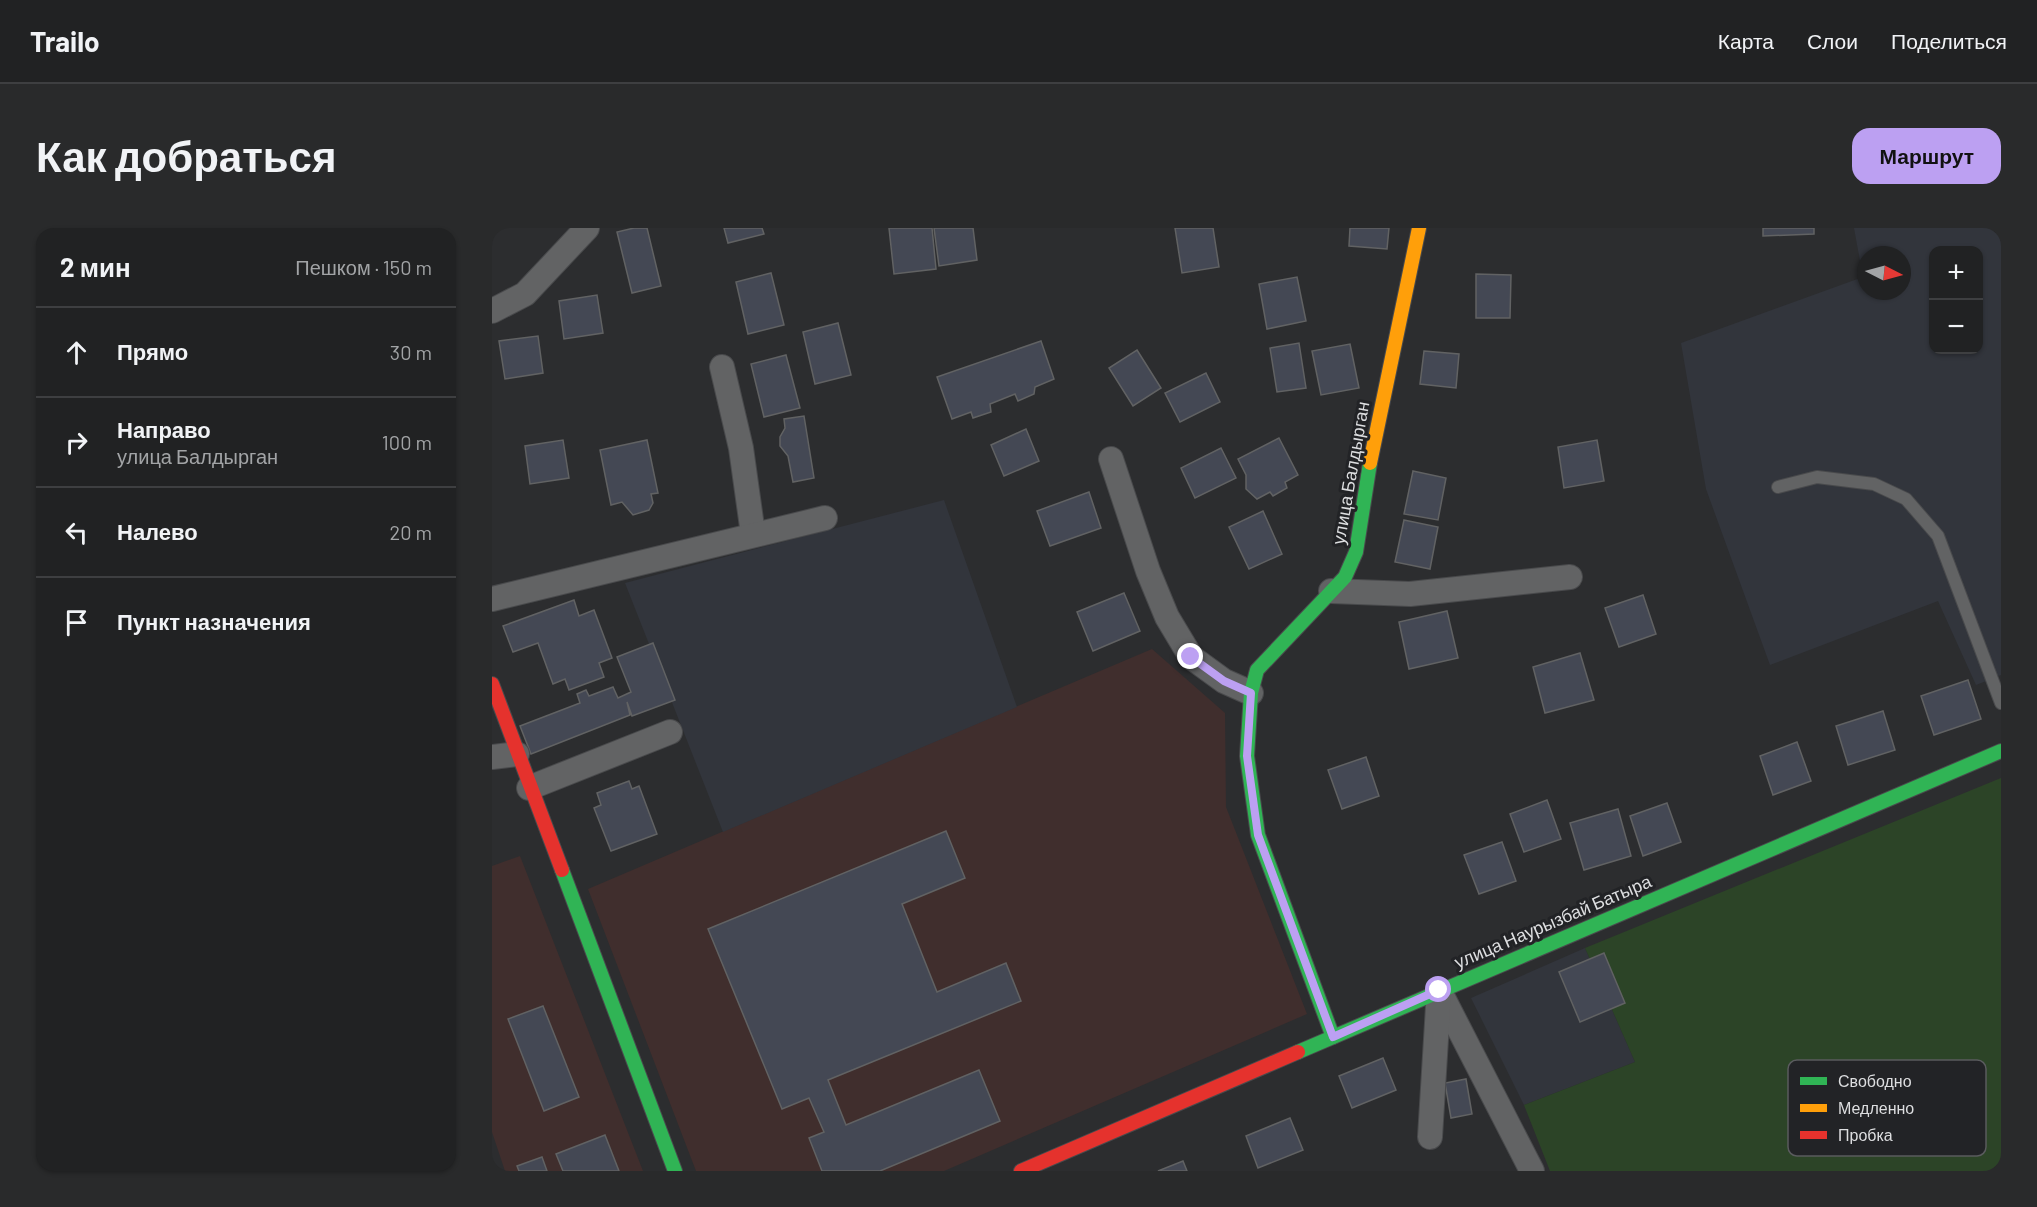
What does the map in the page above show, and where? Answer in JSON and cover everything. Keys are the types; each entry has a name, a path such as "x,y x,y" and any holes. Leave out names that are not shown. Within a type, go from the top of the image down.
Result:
{"street":[{"path":"492,311 525,294 587,228"},
{"name":"улица Балдырган","path":"1333,1037 1258,835 1247,756 1251,693 1257,670 1345,577 1356,552 1372,447 1419,228"},
{"path":"722,367 741,448 753,534"},
{"path":"1111,459 1148,571 1167,618 1191,657 1224,681 1251,693"},
{"path":"492,599 825,518"},
{"path":"1331,591 1410,594 1570,578"},
{"path":"492,684 516,754 675,1171"},
{"path":"529,788 670,732"},
{"name":"улица Наурызбай Батыра","path":"1021,1171 1439,990 2001,752"},
{"path":"492,757 516,754"},
{"path":"1430,1137 1439,990"},
{"path":"1439,990 1532,1171"}],"lane":[{"path":"1778,487 1817,477 1874,484 1906,499 1938,536 2001,703"}],"shaded area":[{"path":"1854,228 2001,228 2001,675 1976,685 1938,601 1770,665 1706,489 1681,343 1857,279 1857,300 1911,300 1911,246 1857,246"},
{"path":"944,500 1017,707 723,832 625,583"},
{"path":"1152,649 1225,713 1226,807 1307,1014 944,1171 696,1171 588,889"},
{"path":"520,856 643,1171 505,1171 492,1132 492,866"},
{"path":"1585,948 1635,1062 1524,1105 1471,998"}],"green space":[{"path":"2001,778 2001,1171 1550,1171 1524,1105 1635,1062 1585,948"}],"building":[{"path":"647,228 661,286 632,293 617,232"},
{"path":"724,228 762,228 764,234 728,243"},
{"path":"889,228 932,228 936,269 894,274"},
{"path":"934,228 973,228 977,260 939,266"},
{"path":"1175,228 1213,228 1219,267 1182,273"},
{"path":"1350,228 1389,228 1387,249 1349,246"},
{"path":"1763,228 1814,228 1814,234 1763,236"},
{"path":"771,273 784,325 748,334 736,282"},
{"path":"1476,274 1511,275 1510,318 1476,318"},
{"path":"1297,277 1306,321 1267,329 1259,284"},
{"path":"597,295 603,333 564,339 559,301"},
{"path":"838,323 851,375 815,384 803,332"},
{"path":"538,336 543,373 505,379 499,341"},
{"path":"1041,341 1054,379 1035,387 1034,394 1018,401 1015,394 990,404 991,412 973,418 971,412 952,419 937,377"},
{"path":"1299,343 1306,388 1277,392 1270,348"},
{"path":"1350,344 1359,388 1321,395 1312,351"},
{"path":"1137,350 1161,388 1133,406 1109,368"},
{"path":"1424,351 1459,354 1456,388 1420,384"},
{"path":"786,355 800,408 764,417 751,364"},
{"path":"1206,373 1220,402 1180,422 1165,393"},
{"path":"804,416 814,478 793,482 788,456 780,446 780,437 785,428 784,419"},
{"path":"1026,429 1039,461 1004,476 991,445"},
{"path":"1279,438 1298,475 1285,482 1287,488 1273,496 1270,492 1257,499 1246,489 1246,475 1238,459"},
{"path":"563,440 569,478 530,484 525,446"},
{"path":"647,440 658,493 651,494 653,503 649,510 633,515 622,502 611,505 600,450"},
{"path":"1597,440 1604,481 1564,488 1558,447"},
{"path":"1221,448 1236,478 1195,498 1181,468"},
{"path":"1413,471 1446,478 1438,520 1404,514"},
{"path":"1089,492 1101,528 1050,546 1037,511"},
{"path":"1263,511 1282,554 1249,569 1229,527"},
{"path":"1404,520 1438,527 1430,569 1395,562"},
{"path":"1124,593 1140,631 1093,651 1077,612"},
{"path":"1643,595 1656,634 1619,647 1605,608"},
{"path":"574,600 579,616 594,610 612,658 599,663 604,677 569,690 565,679 553,684 538,643 513,652 503,626"},
{"path":"1447,611 1458,658 1409,669 1399,622"},
{"path":"653,643 675,700 632,716 627,702 630,715 531,754 520,726 580,703 577,694 586,690 589,696 613,687 618,698 631,692 617,657"},
{"path":"1580,653 1594,700 1545,713 1533,667"},
{"path":"1968,680 1981,719 1934,735 1921,696"},
{"path":"1883,711 1895,750 1848,765 1836,726"},
{"path":"1797,742 1811,781 1773,795 1760,756"},
{"path":"1366,757 1379,796 1342,809 1328,770"},
{"path":"629,781 632,789 639,786 657,834 611,851 594,808 601,805 597,793"},
{"path":"1547,800 1561,839 1524,852 1510,814"},
{"path":"1667,803 1681,842 1643,856 1630,816"},
{"path":"1618,809 1631,856 1584,870 1570,823"},
{"path":"946,831 965,878 902,904 937,992 1006,963 1021,1001 828,1080 846,1125 979,1070 1000,1121 880,1171 822,1171 809,1138 824,1132 809,1098 782,1109 708,929"},
{"path":"1502,842 1516,881 1479,894 1464,855"},
{"path":"1604,953 1625,1003 1580,1022 1559,972"},
{"path":"543,1006 579,1097 544,1111 508,1019"},
{"path":"1383,1058 1396,1090 1352,1108 1339,1076"},
{"path":"1466,1079 1472,1114 1451,1118 1445,1083"},
{"path":"1290,1118 1303,1150 1258,1168 1246,1136"},
{"path":"605,1135 619,1171 563,1171 556,1154"},
{"path":"542,1157 547,1171 519,1171 517,1166"},
{"path":"1183,1161 1187,1171 1158,1171"}],"traffic: fast":[{"path":"1333,1037 1258,835 1247,756 1251,693 1257,670 1345,577 1356,552 1370,463"},
{"path":"1298,1052 2001,751"},
{"path":"562,870 675,1171"}],"traffic: slow":[{"path":"1370,463 1419,228"}],"traffic: jam":[{"path":"492,684 562,870"},
{"path":"1021,1171 1298,1052"}],"route":[{"path":"1191,657 1224,681 1251,693 1247,756 1258,835 1333,1037 1439,990"}]}
